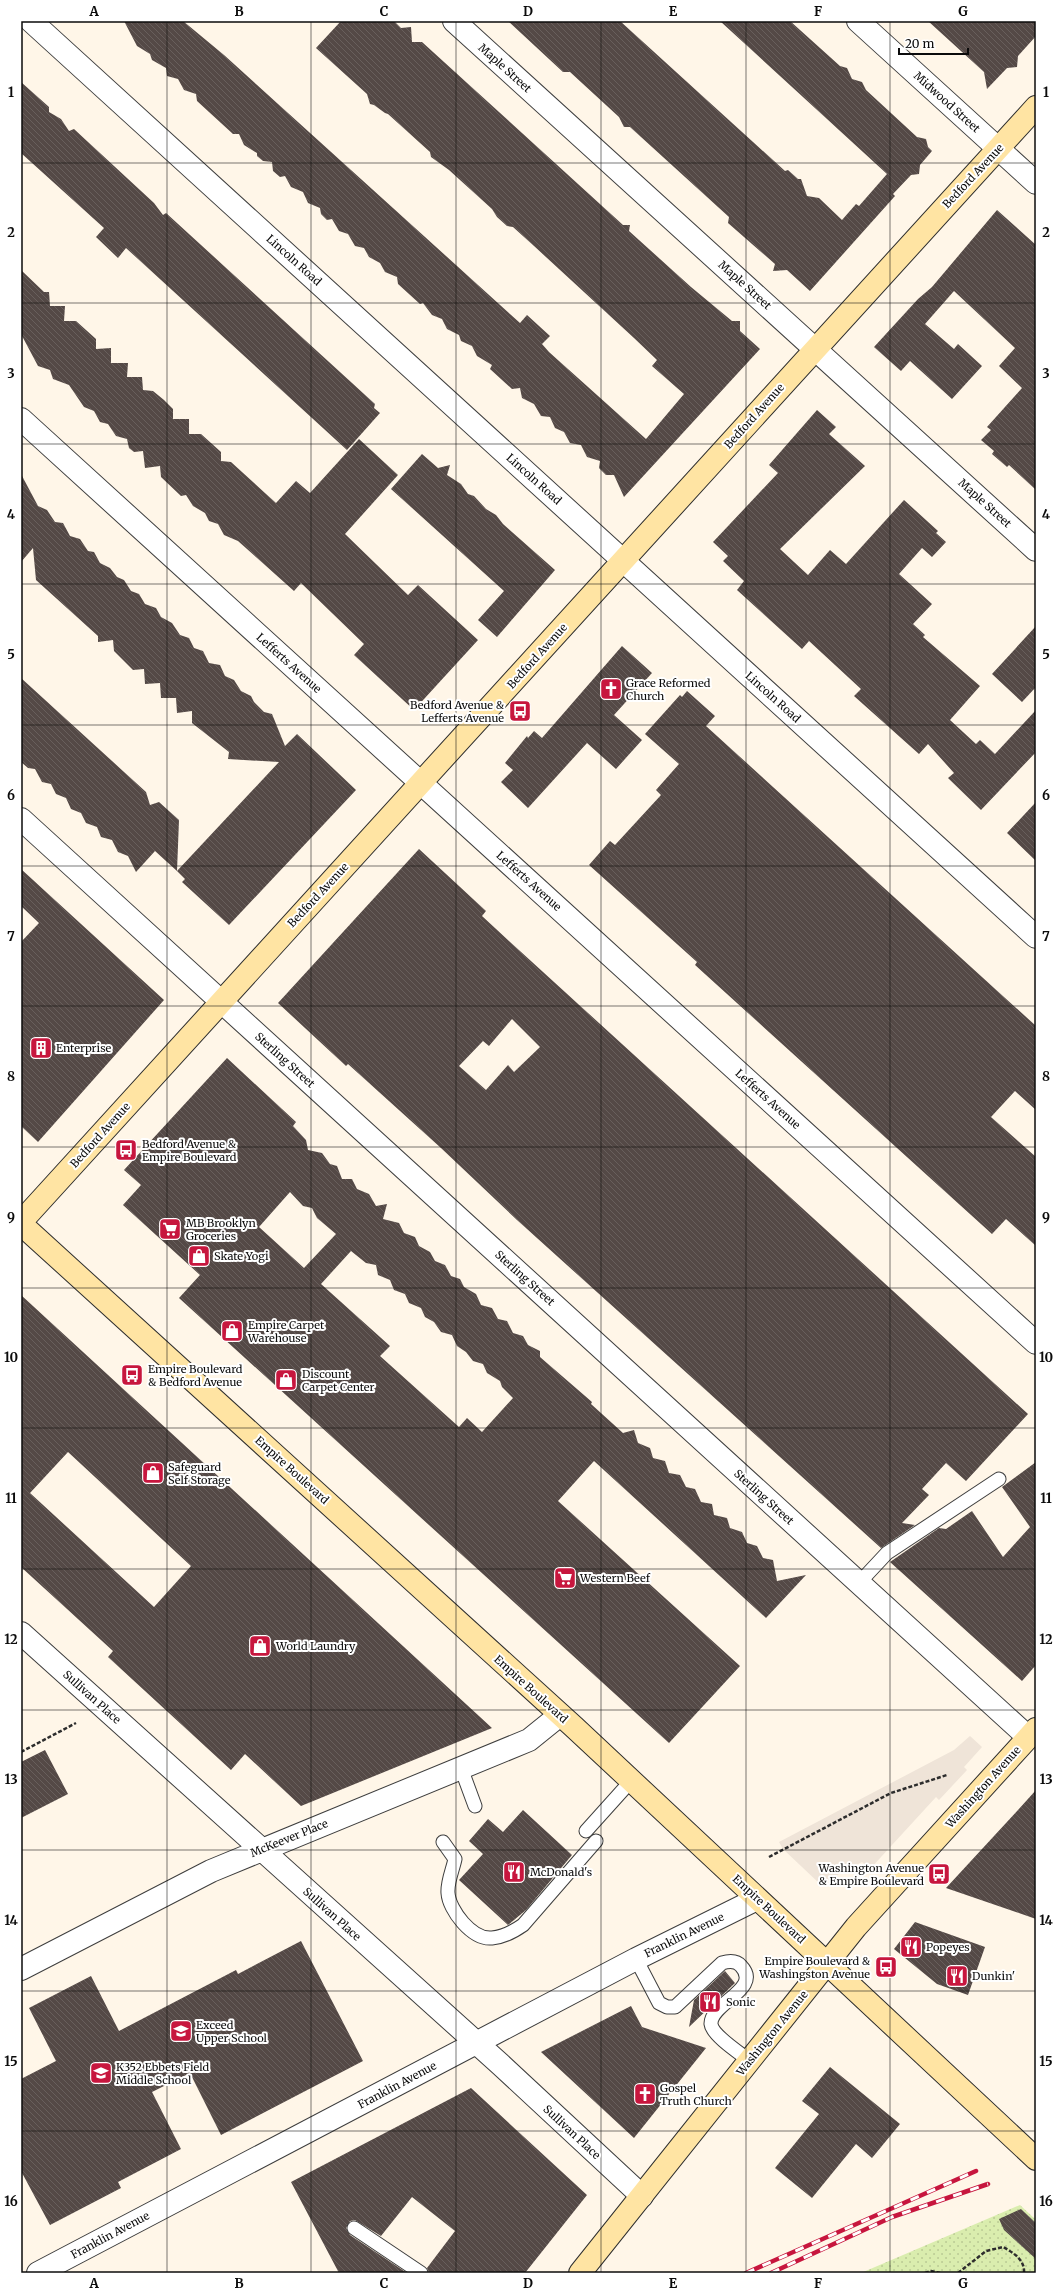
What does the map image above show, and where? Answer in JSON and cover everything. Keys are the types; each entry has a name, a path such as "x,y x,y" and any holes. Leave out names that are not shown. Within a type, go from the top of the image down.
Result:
{"main road":[{"name":"Bedford Avenue","path":"21,1223 221,1001 1036,107"},
{"name":"Empire Boulevard","path":"21,1223 560,1715 1036,2159"},
{"name":"Washington Avenue","path":"580,2273 856,1927 1032,1733"}],"street":[{"name":"Lincoln Road","path":"31,21 1036,937"},
{"name":"Maple Street","path":"454,21 1036,550"},
{"name":"Midwood Street","path":"858,21 1036,183"},
{"name":"Lefferts Avenue","path":"21,419 1036,1343"},
{"name":"Sterling Street","path":"21,819 859,1583 1032,1733"},
{"name":"Sullivan Place","path":"21,1633 476,2043 642,2196"},
{"name":"McKeever Place","path":"21,1969 211,1870 528,1740 560,1715"},
{"name":"Franklin Avenue","path":"38,2273 636,1959 757,1899"}],"lane":[{"path":"859,1583 887,1553 999,1479"},
{"path":"460,1768 475,1806"},
{"path":"586,1831 631,1781"},
{"path":"443,1842 455,1859 448,1891 452,1909 478,1935 491,1939 509,1935 523,1925 596,1841"},
{"path":"636,1959 659,2003 667,2008 675,2007 722,1963 730,1961 738,1963 744,1969 747,1978 744,1986 712,2016 711,2025 714,2032 750,2061"},
{"path":"354,2228 421,2273"}],"path":[{"path":"21,1752 76,1723"},
{"path":"769,1857 891,1792 947,1775"},
{"path":"958,2273 986,2251 1003,2247 1016,2254 1024,2267 1024,2273"},
{"path":"926,2273 931,2271 940,2273"}],"green space":[{"path":"1020,2205 1036,2220 1036,2273 861,2273"}],"shaded area":[{"path":"970,1736 982,1747 964,1767 967,1770 939,1800 936,1797 870,1869 862,1862 820,1884 783,1849 779,1842 954,1750"}],"building":[{"path":"124,21 183,21 224,55 520,323 527,315 550,336 542,344 549,352 646,439 684,394 652,366 657,360 634,338 513,227 507,226 497,217 492,209 449,170 431,157 430,152 388,114 370,104 367,94 316,48 341,21 394,21 401,28 411,27 412,42 422,42 623,225 630,225 629,231 691,287 732,321 740,321 740,331 760,349 624,497 614,475 606,475 599,468 600,461 587,457 581,445 570,443 564,432 555,428 550,417 541,416 534,404 522,398 520,388 512,389 490,369 492,365 477,356 472,346 461,341 459,335 447,329 442,319 432,315 423,303 420,304 398,284 397,277 385,272 380,263 369,257 364,248 355,246 348,234 339,231 332,219 327,220 321,214 320,208 308,203 303,192 291,187 285,176 280,177 273,171 272,162 263,161 257,156 257,153 244,145 239,134 233,134 197,101 196,94 184,90 178,79 167,76 166,68 152,60 150,54 137,46"},
{"path":"508,21 620,21 785,171 788,170 798,179 801,179 807,196 819,198 842,220 856,204 859,206 887,174 720,21 790,21 840,66 847,68 852,79 862,82 866,90 917,137 926,139 928,147 932,151 920,165 919,174 911,175 893,194 895,196 810,291 787,270 773,271 775,264 728,223 729,217 630,127 624,127 619,117 570,72 563,72"},
{"path":"928,21 1036,21 1036,36 1018,56 1017,67 1007,68 987,89 984,72"},
{"path":"21,82 49,107 49,112 61,119 69,131 74,129 154,203 163,215 166,213 375,404 374,408 380,413 347,450 126,248 118,258 96,237 104,228 21,153"},
{"path":"997,210 1036,245 1036,490 1009,465 1007,467 992,454 994,451 981,440 991,430 987,427 1022,388 999,366 1015,348 954,291 925,324 954,349 958,344 982,366 952,399 910,361 901,371 874,347 918,299 932,287"},
{"path":"21,270 44,292 49,292 50,306 65,306 64,321 76,321 96,339 96,349 111,348 111,363 128,363 127,377 142,377 143,390 153,391 164,400 173,409 173,419 189,419 189,434 201,434 221,452 221,461 231,462 276,503 296,481 310,493 359,439 398,475 345,534 408,595 418,585 478,640 414,710 354,655 364,644 301,583 294,591 238,541 224,535 218,524 209,521 205,513 193,506 186,495 181,496 161,477 160,466 145,468 143,451 134,452 129,448 127,439 116,436 108,424 100,422 94,411 84,407 69,385 53,379 50,370 38,366 21,334"},
{"path":"817,410 836,427 829,434 865,466 780,549 808,575 830,550 846,564 904,500 938,531 936,533 946,542 932,557 922,548 899,574 932,604 913,624 925,635 923,637 980,686 950,720 976,744 980,740 995,754 1036,710 1036,752 981,810 948,778 954,773 928,744 919,754 854,696 861,689 809,641 802,649 737,590 744,581 723,561 728,556 713,542 778,473 769,465"},
{"path":"422,454 438,468 450,465 447,475 461,484 468,494 474,496 486,509 496,515 503,524 555,570 497,637 478,620 504,591 391,489"},
{"path":"21,474 38,506 47,510 55,522 63,523 70,536 80,539 88,551 94,552 100,563 110,568 117,577 124,580 131,591 139,594 145,604 156,608 161,617 172,623 180,635 189,638 194,648 203,651 209,663 220,665 225,676 234,680 241,691 251,696 254,702 264,712 272,714 285,746 297,734 356,790 229,925 182,882 185,879 177,871 279,762 228,759 229,752 192,723 192,711 177,713 176,698 161,698 160,683 145,684 144,669 133,670 114,651 113,640 98,642 98,636 36,580 33,548 21,562"},
{"path":"1036,626 1036,687 1022,702 992,674"},
{"path":"622,646 652,673 614,715 642,740 616,769 587,743 528,808 501,782 513,770 505,763 527,736 528,738 534,731 542,738"},
{"path":"21,678 146,792 150,805 159,802 179,820 177,871 155,851 136,872 128,856 118,852 112,840 101,837 97,827 86,823 81,813 71,809 66,798 56,794 51,784 42,782 35,769 28,768 21,762"},
{"path":"687,691 715,716 706,726 1036,1026 1036,1110 1015,1091 991,1117 1036,1157 1036,1246 1006,1219 992,1234 695,965 697,962 589,865 610,841 615,845 661,795 656,790 679,764 645,734 680,695 682,697"},
{"path":"1036,802 1036,861 1007,833"},
{"path":"419,849 486,911 482,916 1028,1414 966,1481 946,1463 922,1489 929,1495 902,1523 915,1525 881,1548 517,1220 441,1148 348,1064 346,1066 278,1003","holes":["512,1019 540,1047 514,1072 508,1065 486,1090 459,1066 483,1041 489,1046"]},
{"path":"21,869 164,1000 38,1142 21,1126 21,942 39,923 21,906"},
{"path":"227,1058 296,1122 293,1126 306,1140 308,1150 322,1153 330,1164 337,1166 342,1179 352,1179 357,1189 369,1194 376,1206 387,1204 383,1219 399,1223 404,1233 415,1237 419,1246 430,1252 435,1261 445,1265 451,1276 460,1279 464,1287 476,1294 481,1305 492,1308 498,1319 507,1321 513,1333 523,1336 528,1345 540,1351 540,1357 592,1402 591,1404 623,1433 634,1430 638,1443 650,1448 653,1458 665,1461 669,1473 680,1475 686,1487 695,1489 701,1502 712,1504 714,1515 727,1518 730,1528 742,1532 747,1543 757,1546 763,1558 773,1560 777,1581 806,1575 766,1618 594,1461 558,1501 740,1666 669,1743 179,1298 200,1275 123,1205 141,1185 124,1170","holes":["290,1192 303,1206 312,1208 317,1218 336,1234 304,1268 259,1227","351,1251 366,1263 376,1265 378,1275 390,1280 394,1290 405,1294 409,1303 421,1308 425,1317 434,1322 441,1332 452,1335 457,1346 466,1352 473,1361 483,1364 487,1373 500,1381 502,1387 513,1398 482,1432 467,1418 459,1427 380,1356 390,1346 321,1284"]},
{"path":"21,1295 492,1728 301,1806 245,1754 231,1770 108,1657 113,1651 21,1567","holes":["68,1452 191,1566 154,1607 30,1493"]},
{"path":"1036,1462 1036,1665 1022,1681 890,1562 939,1528 946,1529 972,1511 1003,1557 1030,1527 1002,1487"},
{"path":"45,1750 68,1794 21,1818 21,1762"},
{"path":"1036,1790 1036,1919 946,1888 1018,1810"},
{"name":"McDonald's","path":"523,1810 572,1855 526,1910 508,1925 459,1880 483,1854 469,1841 488,1819 503,1832"},
{"path":"915,1922 985,1947 968,1995 937,1984 894,1949"},
{"path":"301,1941 363,2061 221,2135 190,2073 152,2092 181,2149 118,2182 121,2188 50,2225 21,2171 21,2079 56,2061 29,2008 91,1976 119,2031 236,1970 238,1974"},
{"path":"725,1971 735,1983 689,2027 694,2000"},
{"path":"631,2006 642,2027 706,2048 634,2138 541,2052"},
{"path":"830,2067 900,2124 872,2158 856,2144 812,2198 775,2168 819,2114 802,2101"},
{"path":"471,2088 587,2195 525,2273 429,2273 427,2268 455,2231 412,2197 381,2236 355,2220 350,2221 346,2228 350,2235 407,2273 339,2273 291,2182"},
{"path":"1021,2209 1036,2223 1036,2259 1004,2230 999,2219"}],"railway":[{"path":"746,2273 976,2171"},
{"path":"771,2273 892,2217 988,2184"}],"place":[{"name":"Grace Reformed Church","path":"611,689"},
{"name":"Bedford Avenue & Lefferts Avenue","path":"520,711"},
{"name":"Enterprise","path":"41,1048"},
{"name":"Bedford Avenue & Empire Boulevard","path":"126,1150"},
{"name":"MB Brooklyn Groceries","path":"170,1229"},
{"name":"Skate Yogi","path":"199,1256"},
{"name":"Empire Carpet Warehouse","path":"232,1331"},
{"name":"Empire Boulevard & Bedford Avenue","path":"132,1375"},
{"name":"Discount Carpet Center","path":"286,1380"},
{"name":"Safeguard Self Storage","path":"153,1473"},
{"name":"Western Beef","path":"565,1578"},
{"name":"World Laundry","path":"260,1646"},
{"name":"McDonald's","path":"514,1872"},
{"name":"Washington Avenue & Empire Boulevard","path":"939,1874"},
{"name":"Popeyes","path":"911,1947"},
{"name":"Empire Boulevard & Washingston Avenue","path":"886,1967"},
{"name":"Dunkin'","path":"957,1976"},
{"name":"Sonic","path":"710,2002"},
{"name":"Exceed Upper School","path":"181,2031"},
{"name":"K352 Ebbets Field Middle School","path":"101,2073"},
{"name":"Gospel Truth Church","path":"645,2094"}]}
